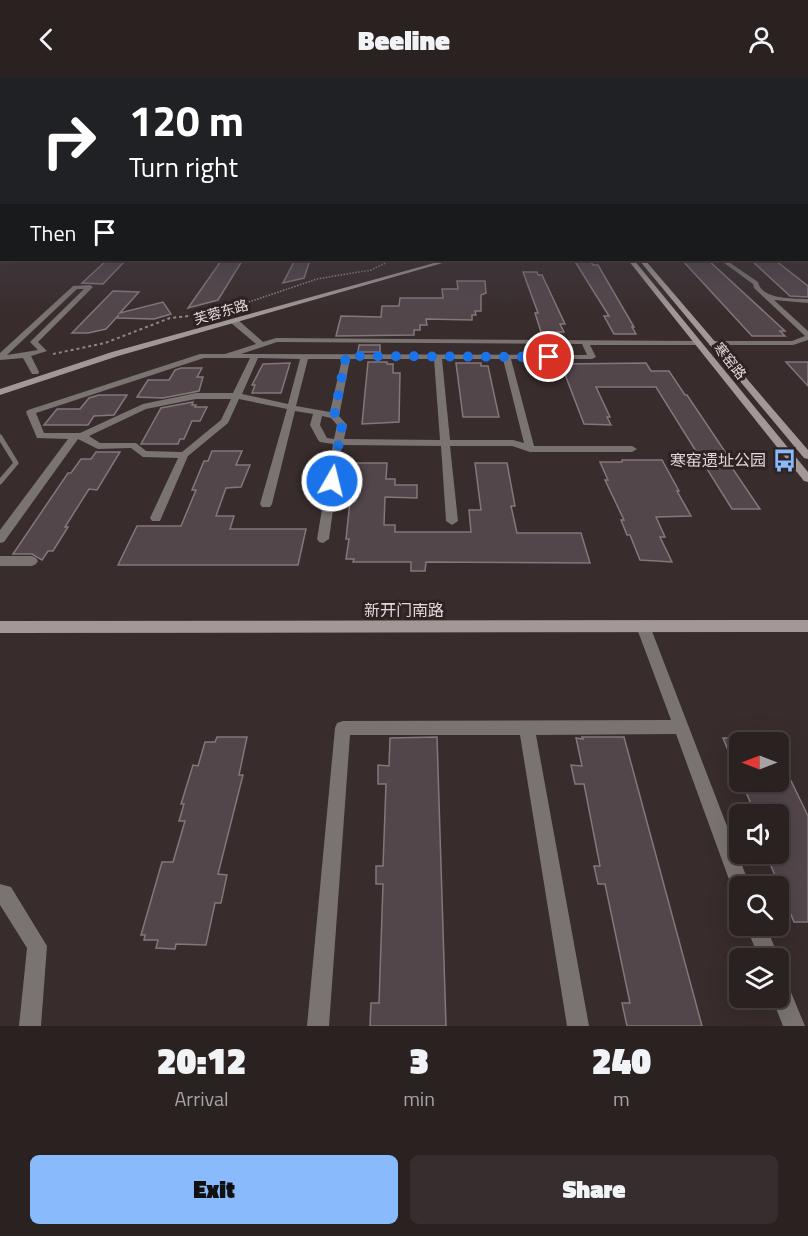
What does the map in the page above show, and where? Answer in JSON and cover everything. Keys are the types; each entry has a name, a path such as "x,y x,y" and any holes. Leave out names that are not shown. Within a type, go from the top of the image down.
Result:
{"street":[{"name":"芙蓉东路","path":"0,384 121,345 424,261"},
{"name":"芙蓉东路","path":"0,392 115,354 446,261"},
{"name":"寒窑路","path":"632,261 808,479"},
{"name":"寒窑路","path":"643,261 808,456"},
{"path":"712,343 793,343 808,337 756,287 756,283 724,261"},
{"path":"75,286 90,287 34,342 42,351 27,357 0,357 75,286"},
{"path":"763,294 778,299 808,301"},
{"path":"234,321 262,345"},
{"path":"226,356 276,340 698,343"},
{"path":"323,539 342,425 334,416 237,396 196,396 143,407 79,436 40,436 32,412 203,356 592,357 585,342"},
{"path":"156,518 184,455 225,421 255,356"},
{"path":"266,504 305,356"},
{"path":"334,416 346,356"},
{"path":"438,356 452,521"},
{"path":"27,357 35,372"},
{"path":"506,357 530,449"},
{"path":"318,412 315,426 323,440 338,442 513,444 530,449 632,449"},
{"path":"79,436 98,446 132,445 143,454 184,455"},
{"path":"0,539 79,436"},
{"path":"0,561 32,561"},
{"path":"643,626 737,876"},
{"name":"新开门南路","path":"0,627 808,626"},
{"path":"318,1026 343,728 681,727"},
{"path":"527,728 578,1026"},
{"path":"0,894 4,894 38,946 30,1026"},
{"path":"787,1008 794,1026"}],"lane":[{"path":"0,437 16,462 0,482"}],"path":[{"path":"27,357 105,343 170,318 218,312 317,279 371,270 390,261"}],"building":[{"path":"106,261 125,261 103,284 82,283"},
{"path":"221,261 242,261 218,300 188,308"},
{"path":"294,261 310,261 304,278 283,283"},
{"path":"575,261 591,261 593,265 598,265 636,334 614,334 604,316 609,316"},
{"path":"683,261 709,261 785,331 780,331 785,336 752,336"},
{"path":"752,261 776,261 808,286 808,297 790,296"},
{"path":"523,272 537,272 538,275 542,275 565,324 560,324 564,332 541,332 535,313 538,313"},
{"path":"457,281 485,281 486,293 481,295 481,311 475,311 476,315 472,315 472,320 426,319 427,325 420,325 420,330 414,330 414,335 336,336 341,316 381,317 382,306 399,306 400,298 443,298 442,289 458,289"},
{"path":"113,291 139,292 120,313 163,302 171,314 154,319 118,318 118,316 106,329 88,333 72,333"},
{"path":"359,345 380,345 380,352 358,352"},
{"path":"368,362 393,364 393,373 400,373 399,422 362,424"},
{"path":"786,362 808,362 808,386"},
{"path":"290,363 281,393 252,393 255,385 252,385 263,364"},
{"path":"456,363 481,363 481,366 488,366 499,417 463,417"},
{"path":"646,363 651,371 669,371 726,453 722,453 760,509 732,509 656,387 596,387 610,417 607,417 611,425 584,424 561,364"},
{"path":"202,368 197,377 203,377 199,391 163,398 137,397 148,380 169,380 175,370"},
{"path":"99,395 127,395 114,415 94,416 88,425 44,425 57,409 80,409 89,398"},
{"path":"193,402 192,405 196,405 195,407 207,407 200,421 192,421 184,439 180,439 178,444 141,444 161,408"},
{"path":"212,451 242,451 236,465 250,465 241,487 226,488 216,516 234,516 230,529 306,529 298,565 118,565 137,526 181,526 196,490 192,490 204,461 208,461"},
{"path":"96,452 120,452 97,490 89,489 53,551 48,551 42,560 32,554 13,554 68,473 71,473 81,459 91,459"},
{"path":"622,460 662,460 679,491 677,491 691,516 656,517 665,537 660,537 672,562 640,560 630,535 627,535 621,520 624,520 605,480 608,480 600,462 622,462"},
{"path":"354,463 387,463 386,479 395,479 395,485 417,485 417,498 385,497 384,525 395,525 395,532 471,532 469,510 481,510 475,463 507,463 515,506 511,506 517,533 581,533 590,563 426,562 425,571 411,571 411,562 353,562 354,559 346,559 349,539 346,539"},
{"path":"217,737 247,737 239,775 243,775 218,874 227,875 221,903 215,903 206,945 176,944 175,949 156,948 158,940 144,940 145,935 141,935 162,862 173,862 185,821 179,821 184,804 181,804 193,765 198,766 205,742 215,742"},
{"path":"437,737 446,1026 370,1026 371,1003 379,1003 383,884 376,884 376,866 383,866 386,784 378,784 378,765 389,766 390,738"},
{"path":"582,737 624,737 702,1026 627,1026 622,1003 630,1003 605,884 598,884 594,866 600,866 584,784 575,784 571,765 582,766 576,738 583,739"},
{"path":"723,738 729,738 729,753"},
{"path":"789,777 808,816 808,922 794,922 789,910 789,876 775,876 770,864 789,864 789,804 751,804 746,792 789,792"}],"place":[{"name":"寒窑遗址公园","path":"784,460"}],"route":[{"path":"332,481 342,425 334,416 346,356 549,357"}]}
